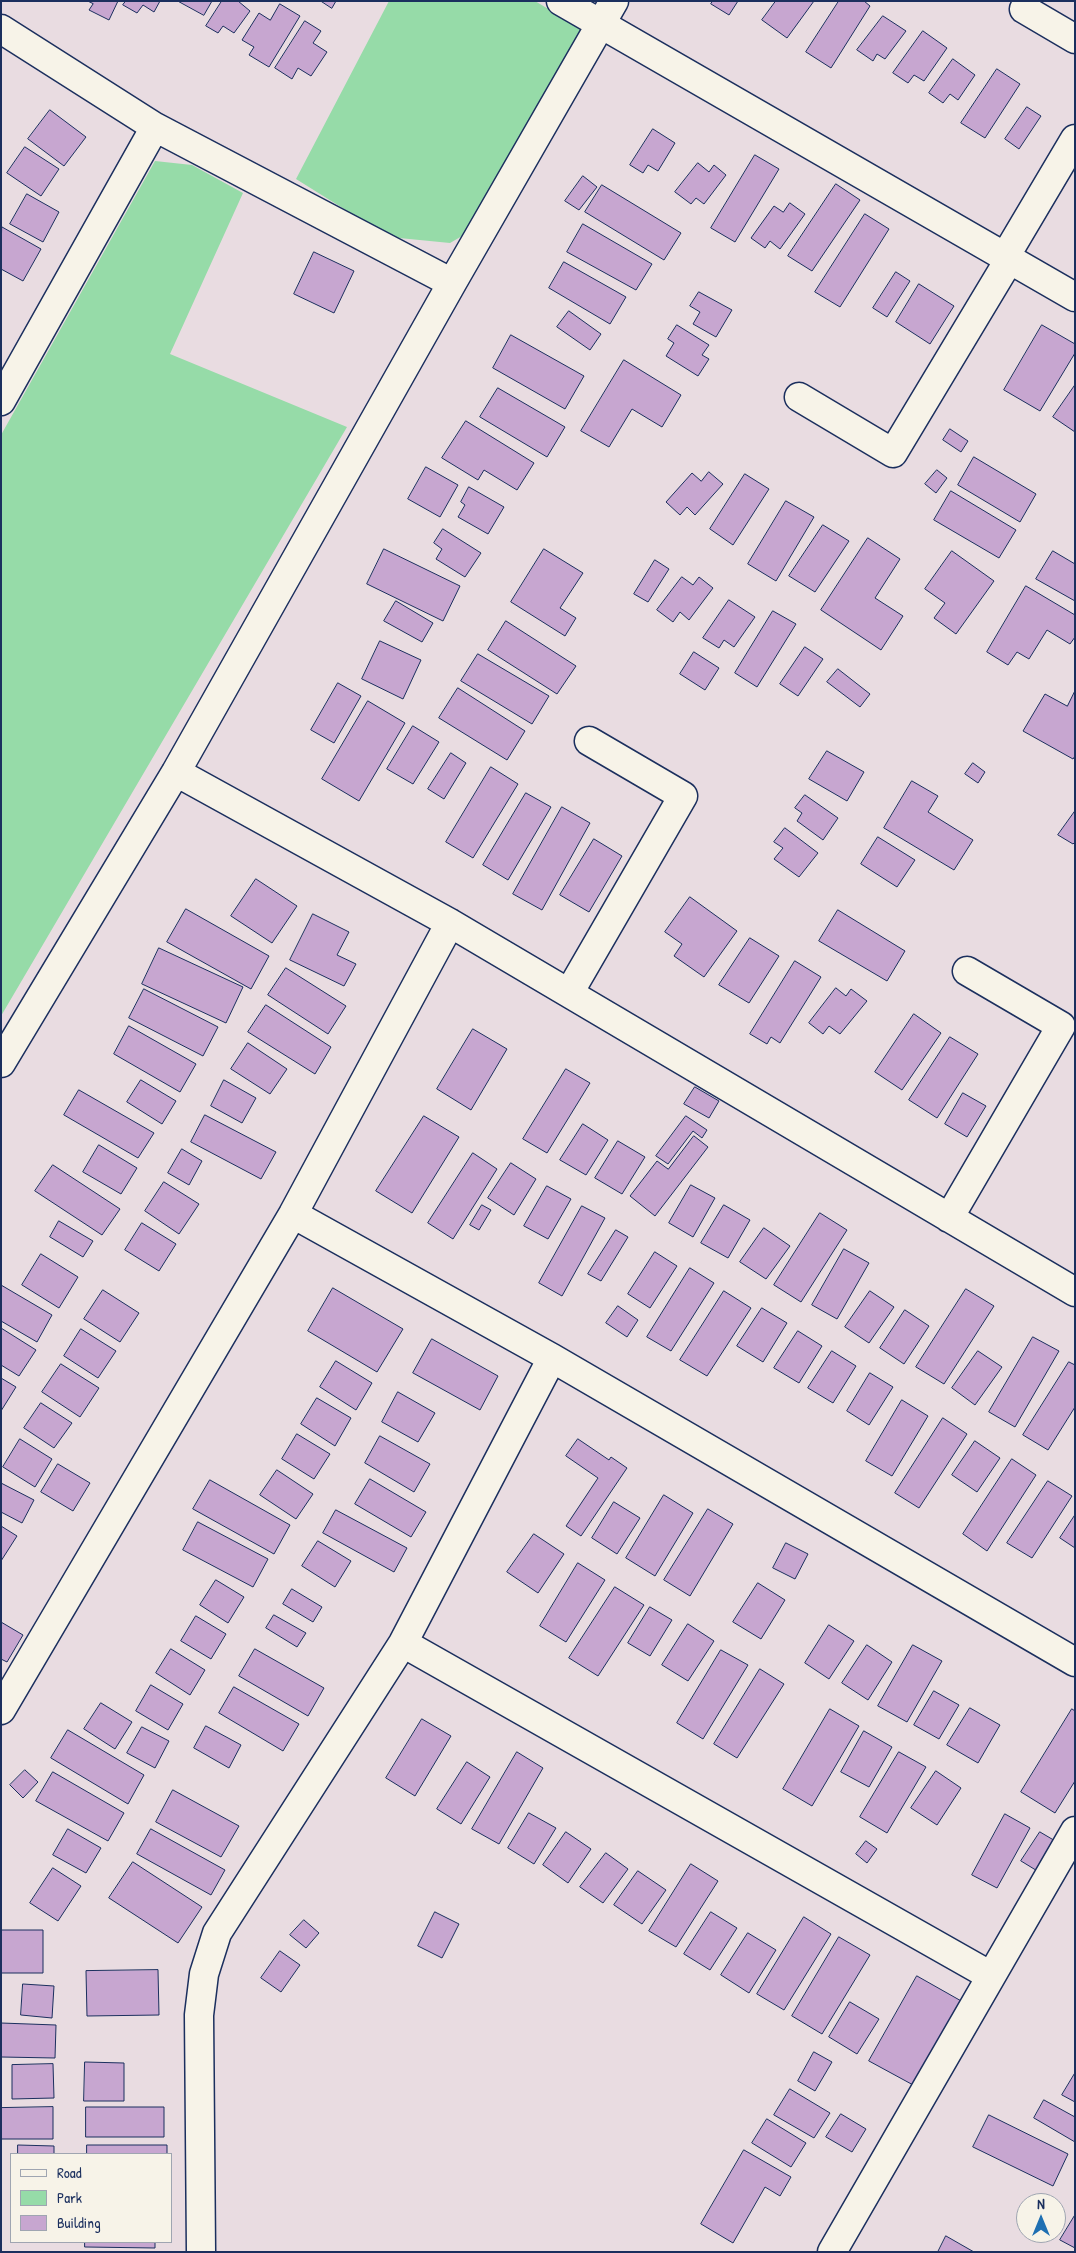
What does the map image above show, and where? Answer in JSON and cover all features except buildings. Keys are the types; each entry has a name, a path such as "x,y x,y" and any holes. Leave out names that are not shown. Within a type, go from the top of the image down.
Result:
{"street":[{"path":"560,1 1075,297"},
{"path":"1,1063 176,772 452,283 614,1"},
{"path":"1024,9 1075,38"},
{"path":"1,29 155,127 452,283"},
{"path":"1,401 155,127"},
{"path":"799,397 893,453 1075,139"},
{"path":"568,993 683,796 589,741"},
{"path":"176,772 450,923 1075,1292"},
{"path":"1,1710 293,1214 450,923"},
{"path":"949,1218 1061,1026 967,970"},
{"path":"293,1214 552,1358 1075,1662"},
{"path":"201,2252 199,2016 204,1974 217,1933 402,1643 552,1358"},
{"path":"402,1643 991,1976"},
{"path":"832,2252 1075,1831"}],"green space":[{"path":"389,1 535,1 585,31 469,232 450,243 389,237 296,179"},
{"path":"155,161 192,165 243,193 170,354 347,427 1,1016 1,435"}]}
